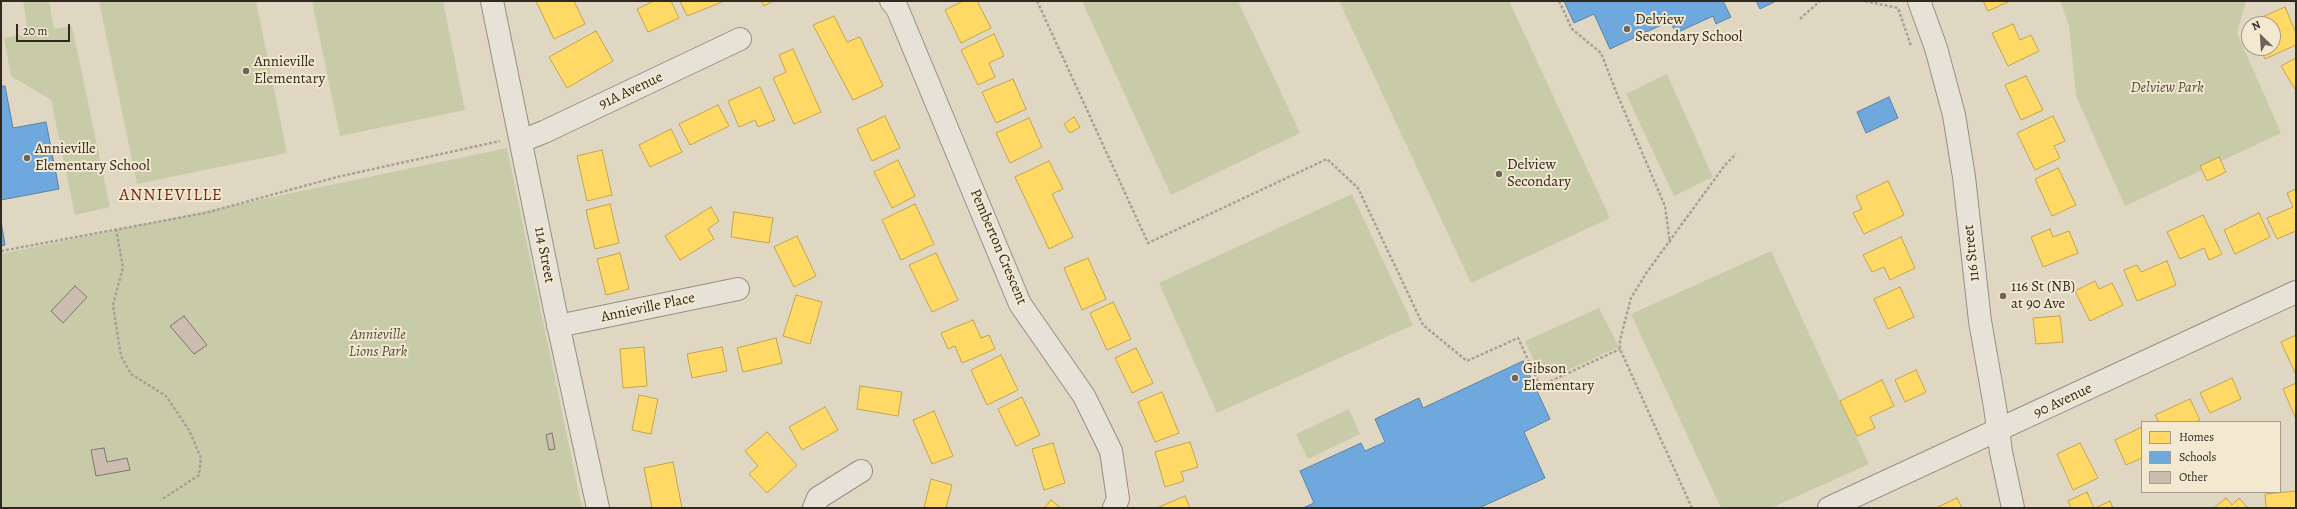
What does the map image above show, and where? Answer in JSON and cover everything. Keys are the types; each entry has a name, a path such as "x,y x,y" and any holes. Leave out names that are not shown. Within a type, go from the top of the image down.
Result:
{"street":[{"name":"114 Street","path":"492,1 513,140 558,326 598,508"},
{"name":"Pemberton Crescent","path":"891,1 897,8 1020,304 1084,396 1111,451 1118,499 1114,508"},
{"name":"116 Street","path":"1919,1 1936,48 1954,115 1964,177 1980,321 1998,430 2013,508"},
{"name":"91A Avenue","path":"513,140 544,132 740,39"},
{"name":"Annieville Place","path":"558,326 738,289"},
{"name":"90 Avenue","path":"1829,508 2296,292"},
{"path":"814,508 818,498 861,472"}],"path":[{"path":"1037,1 1148,243 1327,159 1358,188 1423,325 1467,361 1518,338 1540,386 1620,349"},
{"path":"1559,1 1572,29 1601,53 1616,94 1665,206 1670,243"},
{"path":"1800,19 1820,1"},
{"path":"1865,1 1898,8 1911,46"},
{"path":"1,251 205,213 337,177 513,140"},
{"path":"1692,508 1620,349 1620,340 1631,298 1647,272 1670,243 1726,165 1736,154"},
{"path":"116,229 123,267 113,305 121,356 131,374 166,396 189,430 201,458 199,475 161,500"}],"green space":[{"path":"23,1 49,1 54,29 72,26 110,207 75,215 51,100 11,76 4,38 28,34"},
{"path":"99,1 256,1 287,153 137,184"},
{"path":"312,1 443,1 465,110 340,136"},
{"path":"1082,1 1238,1 1300,133 1171,195"},
{"path":"1339,1 1509,1 1610,218 1471,283"},
{"name":"Delview Park","path":"2060,1 2246,1 2237,33 2241,42 2241,56 2247,56 2281,133 2125,206 2076,96 2069,26"},
{"path":"1667,74 1713,177 1674,196 1626,94"},
{"name":"Annieville Lions Park","path":"507,148 582,508 1,508 1,254"},
{"path":"1352,194 1413,325 1217,413 1159,283"},
{"path":"1771,251 1869,464 1771,508 1721,508 1631,314"},
{"path":"1599,308 1619,347 1566,371 1538,369 1525,341"},
{"path":"1349,409 1360,434 1308,459 1296,434"}],"building: Homes":[{"path":"536,1 574,1 585,24 554,39"},
{"path":"654,1 671,1 679,18 648,32 637,9"},
{"path":"680,1 721,1 722,2 687,16"},
{"path":"761,1 773,1 764,6"},
{"path":"963,1 977,1 991,28 961,43 945,10"},
{"path":"1983,1 2010,1 1988,11"},
{"path":"2285,7 2296,33 2296,45 2281,52 2281,16 2264,16"},
{"path":"834,16 847,42 860,37 883,86 853,100 813,25"},
{"path":"2013,24 2020,40 2031,35 2039,51 2008,66 1992,33"},
{"path":"596,31 613,61 567,88 549,57"},
{"path":"994,34 1004,56 989,63 995,77 978,85 961,50"},
{"path":"793,49 821,112 794,124 773,78 786,72 779,55"},
{"path":"2264,56 2272,56 2265,59"},
{"path":"2296,58 2296,91 2281,66"},
{"path":"2026,76 2043,110 2021,120 2005,85"},
{"path":"1013,79 1026,109 996,123 982,92"},
{"path":"760,87 775,120 758,127 755,120 739,127 728,101"},
{"path":"718,105 729,126 690,145 679,124"},
{"path":"885,116 900,148 872,161 857,129"},
{"path":"2053,116 2065,141 2054,146 2060,158 2035,170 2017,133"},
{"path":"1074,117 1080,127 1070,133 1064,124"},
{"path":"1029,118 1042,147 1010,163 996,133"},
{"path":"671,129 682,152 650,167 639,145"},
{"path":"602,150 612,195 587,201 577,156"},
{"path":"2219,157 2226,172 2207,181 2200,166"},
{"path":"898,160 915,196 892,208 874,172"},
{"path":"1049,161 1063,189 1052,194 1073,237 1049,249 1015,177"},
{"path":"2058,168 2076,205 2052,216 2035,179"},
{"path":"1888,181 1904,215 1864,234 1853,213 1862,209 1856,196"},
{"path":"2296,189 2296,231 2277,239 2267,218 2293,207 2287,193"},
{"path":"610,204 619,243 595,249 586,210"},
{"path":"915,204 934,244 901,260 882,220"},
{"path":"711,207 719,221 708,229 714,239 680,260 665,236"},
{"path":"734,212 773,218 769,243 731,237"},
{"path":"2259,213 2270,237 2235,254 2224,230"},
{"path":"2203,215 2222,254 2209,260 2204,248 2180,259 2167,232"},
{"path":"2050,229 2053,237 2069,231 2078,253 2043,267 2031,237"},
{"path":"797,236 816,276 794,287 774,247"},
{"path":"1901,237 1915,268 1890,280 1884,267 1872,272 1863,255"},
{"path":"620,253 629,289 606,295 597,259"},
{"path":"936,253 958,300 932,312 909,265"},
{"path":"1088,258 1106,299 1082,310 1064,268"},
{"path":"2167,261 2176,285 2137,301 2124,270 2137,265 2141,272"},
{"path":"2095,281 2099,289 2112,283 2123,305 2090,321 2075,291"},
{"path":"1900,287 1914,317 1888,329 1874,299"},
{"path":"796,295 822,302 810,344 783,336"},
{"path":"1113,302 1131,339 1107,350 1090,313"},
{"path":"2060,316 2063,342 2036,344 2033,318"},
{"path":"973,320 981,338 989,335 995,349 962,363 955,346 948,349 941,333"},
{"path":"2296,335 2296,375 2281,342"},
{"path":"776,338 782,363 743,372 737,348"},
{"path":"644,347 647,386 623,388 620,349"},
{"path":"722,347 727,371 692,378 687,354"},
{"path":"1136,348 1153,383 1132,393 1115,358"},
{"path":"1001,355 1018,390 987,405 971,370"},
{"path":"1916,370 1926,392 1905,402 1895,380"},
{"path":"2232,378 2241,399 2210,413 2200,393"},
{"path":"1882,380 1894,406 1870,417 1875,428 1857,436 1840,401"},
{"path":"2296,383 2296,419 2283,389"},
{"path":"860,386 902,392 898,416 857,409"},
{"path":"1162,392 1179,433 1155,442 1138,402"},
{"path":"639,395 658,399 651,434 632,430"},
{"path":"1022,397 1040,435 1016,446 998,409"},
{"path":"2190,399 2200,420 2158,421 2155,415"},
{"path":"825,407 838,430 802,450 789,427"},
{"path":"934,411 953,456 932,464 913,420"},
{"path":"2141,427 2141,458 2126,465 2115,440"},
{"path":"767,432 797,465 767,493 749,474 758,466 745,451"},
{"path":"1190,442 1198,467 1181,472 1184,481 1165,487 1155,452"},
{"path":"1053,443 1065,483 1044,490 1032,449"},
{"path":"2080,443 2098,478 2073,490 2057,454"},
{"path":"673,462 682,508 652,508 644,468"},
{"path":"931,479 952,485 946,508 924,508"},
{"path":"2296,491 2296,508 2266,508 2265,494"},
{"path":"2087,492 2094,508 2071,508 2068,501"},
{"path":"1185,496 1190,508 1159,508 1159,507"},
{"path":"1957,498 1962,508 1936,508"},
{"path":"2226,498 2232,505 2239,498 2248,508 2214,508"},
{"path":"1051,500 1061,508 1044,508"},
{"path":"2110,501 2113,508 2095,508"}],"building: Schools":[{"name":"Delview Secondary School","path":"1564,1 1723,1 1731,17 1716,24 1713,16 1676,33 1670,21 1610,49 1594,14 1574,23"},
{"name":"Delview Secondary School","path":"1756,1 1776,1 1760,9"},
{"name":"Annieville Elementary School","path":"1,86 5,86 13,128 46,122 59,189 1,200"},
{"path":"1889,97 1898,118 1866,133 1857,112"},
{"path":"1,221 5,245 1,246"},
{"path":"1523,361 1550,419 1524,432 1545,478 1479,508 1303,508 1314,503 1300,471 1361,443 1365,451 1385,442 1375,419 1419,398 1423,408"}],"building: Other":[{"path":"75,286 87,297 63,323 51,311"},
{"path":"184,316 207,345 194,354 170,326"},
{"path":"552,433 555,449 549,450 546,435"},
{"path":"104,448 107,462 127,458 130,470 96,476 91,450"}],"place":[{"name":"Delview Secondary School","path":"1627,29"},
{"name":"Annieville Elementary","path":"246,71"},
{"name":"Annieville Elementary School","path":"27,158"},
{"name":"Delview Secondary","path":"1499,174"},
{"name":"116 St (NB) at 90 Ave","path":"2003,296"},
{"name":"Gibson Elementary","path":"1515,378"}],"district":[{"name":"ANNIEVILLE","path":"171,196"}]}
